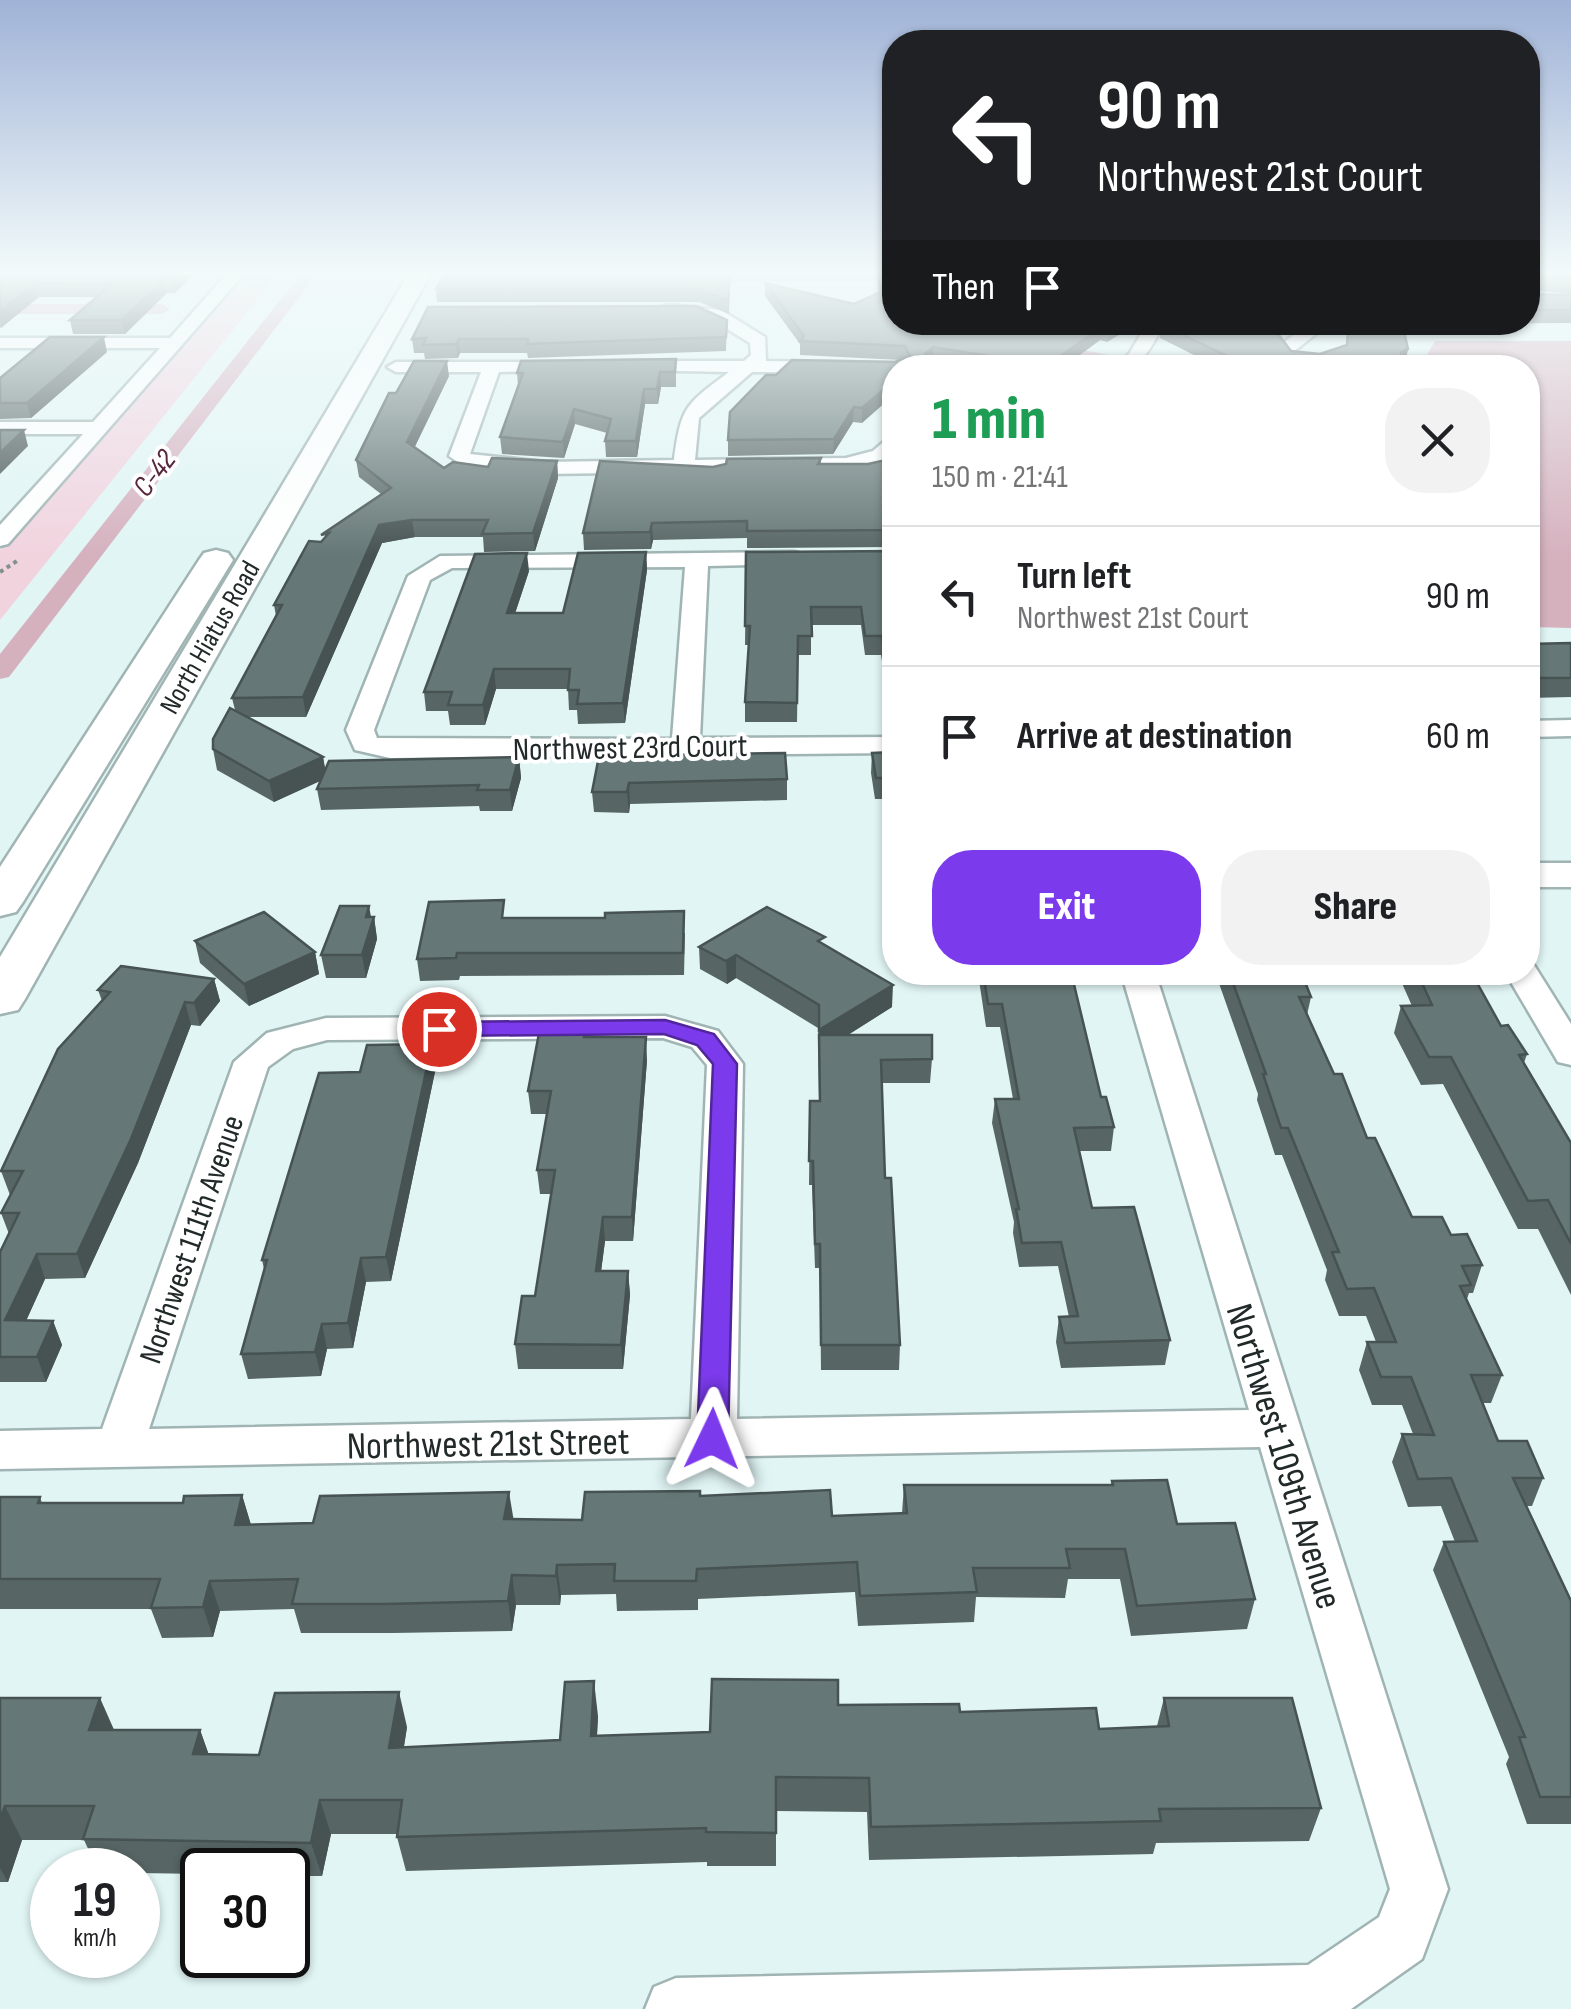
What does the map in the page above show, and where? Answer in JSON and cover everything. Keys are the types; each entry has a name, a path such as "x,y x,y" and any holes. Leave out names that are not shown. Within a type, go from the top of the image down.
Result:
{"main road":[{"name":"North Hiatus Road","path":"0,902 334,369"},
{"name":"North Hiatus Road","path":"0,999 23,918 361,369"}],"street":[{"path":"0,539 152,369"},
{"path":"491,369 460,456 468,464 684,466 862,462 882,453"},
{"path":"684,466 689,418 702,401 746,369"},
{"path":"0,428 100,428"},
{"path":"686,746 697,560 816,558"},
{"name":"Northwest 23rd Court","path":"697,560 448,561 432,566 420,576 360,730 365,744 390,750 882,744"},
{"path":"1540,729 1571,728"},
{"path":"1540,846 1571,845"},
{"path":"1540,876 1571,875"},
{"name":"Northwest 109th Avenue","path":"676,2009 1317,1996 1401,1938 1419,1889 1142,985"},
{"path":"1532,985 1561,1021 1571,1054"},
{"name":"Northwest 111th Avenue","path":"118,1450 252,1062 280,1040 326,1030 665,1027 706,1040 725,1064 712,1439"},
{"name":"Northwest 21st Street","path":"0,1450 1276,1428"}],"shaded area":[{"path":"160,369 202,369 0,620 0,550"},
{"path":"1540,369 1571,369 1571,628 1540,627"}],"building":[{"path":"11,369 67,369 27,403 0,403 0,378"},
{"path":"410,369 443,369 407,442 444,468 453,462 488,467 492,458 557,461 533,533 482,534 488,520 412,520 379,525 303,697 232,698 282,605 274,605 309,541 321,542 329,533 321,535 391,488 356,460 389,393 396,393"},
{"path":"518,369 675,369 675,372 660,372 657,389 644,389 636,441 605,441 611,419 574,409 563,442 500,437 523,373 517,373"},
{"path":"783,369 882,369 882,391 862,408 854,407 834,439 728,440 730,412 766,375 776,375"},
{"path":"0,430 24,430 0,453"},
{"path":"821,458 818,464 882,461 882,530 747,531 747,521 652,523 650,532 583,533 600,461 713,467 726,464 727,459"},
{"path":"882,551 882,636 865,636 861,607 811,607 812,636 798,636 797,703 745,702 750,626 745,626 746,552"},
{"path":"646,552 623,703 577,704 579,690 568,690 570,669 494,669 483,705 448,705 452,692 424,692 475,554 527,553 507,613 563,613 578,553"},
{"path":"1571,643 1571,678 1540,678 1540,644"},
{"path":"230,708 323,757 269,781 213,749 213,739"},
{"path":"785,753 787,779 629,783 627,792 592,792 599,756"},
{"path":"872,753 882,753 882,778 876,778"},
{"path":"519,757 510,790 477,790 479,785 317,789 329,761"},
{"path":"504,900 502,918 605,918 605,913 684,911 683,953 457,953 456,958 417,959 429,902"},
{"path":"340,906 369,906 366,917 374,917 362,955 321,955"},
{"path":"767,907 825,937 818,941 882,979 882,985 893,985 819,1030 819,1005 736,955 726,961 699,947"},
{"path":"264,912 315,952 244,984 195,941"},
{"path":"121,966 214,979 194,1003 185,1002 131,1139 77,1254 37,1254 5,1320 53,1321 37,1357 0,1357 0,1252 19,1213 1,1213 23,1171 1,1171 58,1049 110,992 98,990"},
{"path":"985,985 1074,985 1101,1097 1106,1097 1114,1127 1074,1128 1092,1208 1134,1207 1170,1340 1065,1343 1059,1317 1078,1316 1061,1242 1022,1243 1019,1209 995,1099 1019,1099 1002,1004 988,1004"},
{"path":"1234,985 1306,985 1311,997 1299,997 1334,1074 1342,1074 1367,1138 1375,1138 1412,1217 1442,1217 1451,1235 1467,1234 1482,1265 1462,1266 1471,1285 1460,1286 1502,1375 1471,1375 1498,1441 1527,1441 1543,1478 1513,1478 1571,1601 1571,1797 1540,1797 1519,1737 1525,1737 1444,1542 1477,1541 1451,1478 1418,1479 1402,1434 1434,1435 1411,1377 1381,1377 1367,1342 1396,1342 1374,1288 1347,1289 1332,1252 1339,1252 1288,1128 1281,1128"},
{"path":"1423,985 1478,985 1501,1026 1508,1025 1527,1054 1519,1055 1571,1143 1571,1244 1548,1200 1528,1201 1451,1057 1429,1057 1401,1006 1432,1005"},
{"path":"540,1028 586,1028 584,1037 646,1037 632,1217 603,1217 596,1271 628,1271 621,1345 515,1344 522,1296 535,1296 555,1170 537,1170 551,1091 528,1091"},
{"path":"819,1035 932,1035 932,1059 881,1060 885,1178 891,1178 900,1345 821,1345 820,1244 815,1244 813,1161 809,1161 810,1101 820,1101"},
{"path":"432,1044 386,1257 361,1258 348,1323 322,1324 315,1352 241,1354 267,1260 262,1260 319,1073 360,1072 367,1045"},
{"path":"1167,1480 1177,1524 1235,1523 1255,1599 1137,1606 1125,1549 1066,1549 1070,1568 973,1568 977,1592 860,1596 857,1562 697,1569 696,1581 614,1581 615,1564 557,1565 556,1576 512,1575 508,1601 386,1604 292,1604 298,1579 210,1581 203,1607 151,1608 160,1579 0,1579 0,1497 40,1497 38,1503 183,1503 184,1496 242,1495 235,1525 313,1523 320,1496 509,1492 504,1519 582,1520 585,1492 700,1491 700,1496 830,1490 832,1516 907,1513 904,1485 1113,1485 1112,1481"},
{"path":"712,1679 838,1680 838,1705 959,1704 960,1712 1096,1708 1099,1729 1169,1726 1164,1698 1292,1698 1321,1808 1159,1809 1161,1821 871,1827 869,1778 776,1777 776,1833 706,1832 706,1828 397,1837 402,1800 320,1800 311,1843 83,1839 94,1806 5,1806 0,1820 0,1698 100,1698 89,1730 200,1730 193,1754 259,1755 275,1693 399,1692 389,1748 560,1740 565,1682 594,1681 591,1736 710,1732"}],"waterway":[{"name":"C-42","path":"0,671 235,369"}],"route":[{"path":"439,1029 665,1027 706,1040 725,1064 712,1439"}]}
